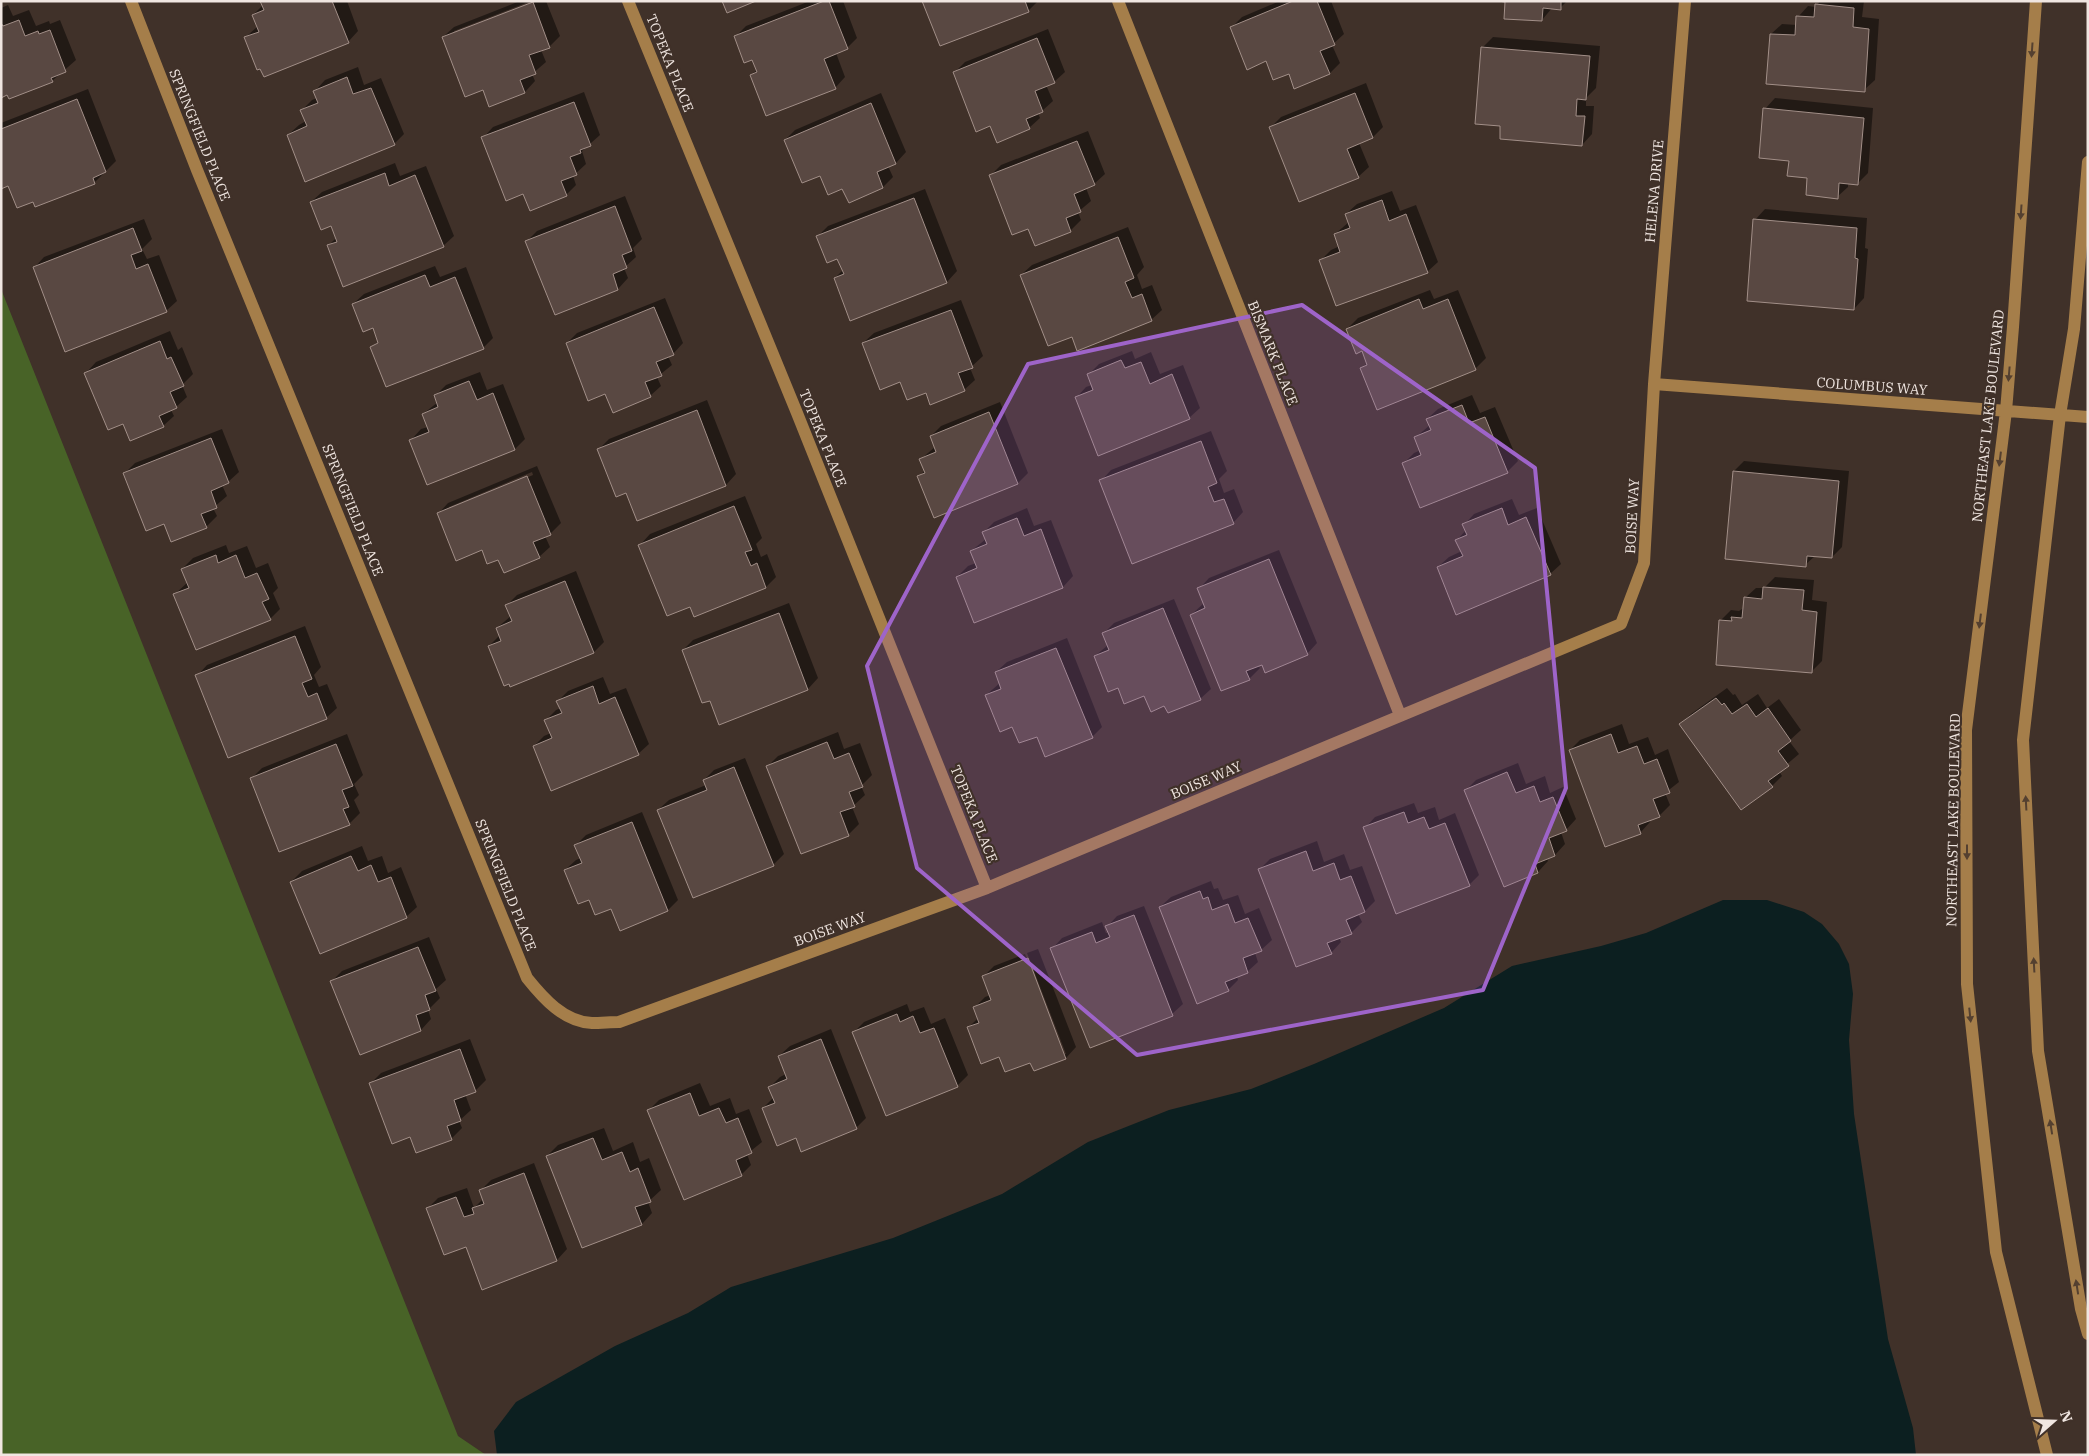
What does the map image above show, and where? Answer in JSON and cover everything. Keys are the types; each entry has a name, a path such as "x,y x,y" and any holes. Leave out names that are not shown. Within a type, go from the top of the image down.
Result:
{"street":[{"name":"SPRINGFIELD PLACE","path":"131,1 197,170 527,978 544,1000 568,1016"},
{"name":"TOPEKA PLACE","path":"628,1 801,422 986,888"},
{"name":"BISMARK PLACE","path":"1118,1 1400,715"},
{"name":"HELENA DRIVE","path":"1654,384 1684,1"},
{"name":"NORTHEAST LAKE BOULEVARD","path":"2036,1 2006,411 1966,730 1967,984 1996,1252 2047,1455"},
{"path":"2088,162 2074,329 2060,415 2023,740 2038,1050 2081,1309 2088,1334"},
{"name":"BOISE WAY","path":"568,1016 590,1023 620,1022 986,888 1621,624 1644,563 1654,384"},
{"name":"COLUMBUS WAY","path":"1654,384 2088,417"}],"highlighted area":[{"path":"1302,305 1535,468 1566,788 1483,990 1137,1055 917,868 867,666 1028,364"}],"green space":[{"path":"1,289 458,1436 486,1455 1,1455"}],"water":[{"path":"1723,900 1767,900 1804,912 1822,924 1839,944 1849,964 1853,994 1849,1040 1854,1114 1888,1339 1913,1428 1916,1455 497,1455 494,1431 516,1402 615,1346 688,1313 731,1287 893,1238 1002,1194 1088,1142 1169,1110 1251,1089 1314,1064 1444,1008 1512,966 1601,946 1646,933"}],"building":[{"path":"260,1 332,1 349,43 264,77 260,69 257,70 244,37 259,32 252,15 264,10"},
{"path":"722,1 756,1 727,13"},
{"path":"824,1 829,1 848,49 824,59 836,89 766,116 750,75 757,72 752,60 744,63 734,36"},
{"path":"922,1 1025,1 1029,12 940,46"},
{"path":"1293,1 1317,1 1335,45 1320,51 1330,74 1294,89 1289,74 1273,80 1266,61 1247,70 1230,27"},
{"path":"1498,1 1561,1 1561,10 1543,8 1542,21 1504,19 1505,2"},
{"path":"533,2 550,48 529,55 536,74 520,80 525,93 489,107 483,90 465,97 442,37"},
{"path":"1815,4 1854,8 1853,27 1869,29 1865,92 1766,84 1770,34 1795,35 1796,16 1814,17"},
{"path":"19,20 25,36 38,31 39,34 50,30 66,72 51,78 53,82 9,99 7,95 1,98 1,23 3,26"},
{"path":"1037,38 1055,83 1035,91 1043,112 1026,119 1030,129 997,143 990,126 976,132 953,72"},
{"path":"1481,47 1590,56 1586,100 1577,99 1576,116 1585,116 1582,146 1500,139 1500,126 1475,124"},
{"path":"347,77 353,94 371,88 395,145 305,182 287,135 307,126 300,110 318,103 313,91"},
{"path":"1355,93 1373,138 1347,149 1359,178 1299,202 1269,127"},
{"path":"77,99 106,172 93,178 95,184 35,207 33,202 17,208 8,186 1,189 1,129"},
{"path":"574,102 591,146 580,150 581,153 570,157 577,175 561,181 567,196 530,211 523,194 506,201 481,137"},
{"path":"871,103 896,164 877,172 883,188 849,203 842,189 828,195 820,176 802,183 784,140"},
{"path":"1763,108 1864,118 1858,185 1839,183 1838,199 1806,195 1807,178 1787,176 1789,161 1759,158"},
{"path":"1077,141 1095,185 1074,194 1081,212 1066,218 1071,232 1035,246 1028,229 1012,235 989,175"},
{"path":"385,173 389,186 415,175 444,247 343,287 327,245 337,242 331,226 321,230 310,202"},
{"path":"914,198 947,283 850,321 834,278 844,274 837,259 827,263 816,236"},
{"path":"1382,200 1389,221 1406,214 1428,273 1336,306 1319,260 1340,252 1334,234 1350,228 1345,214"},
{"path":"615,206 632,251 622,255 627,268 613,274 618,290 555,315 525,241"},
{"path":"1753,219 1857,228 1855,258 1858,259 1854,310 1747,301"},
{"path":"133,228 142,251 131,255 136,269 148,264 167,312 65,352 33,267"},
{"path":"1118,237 1134,278 1125,282 1132,298 1142,294 1152,321 1077,351 1072,337 1048,346 1020,275"},
{"path":"425,275 430,287 455,277 484,349 386,387 370,347 378,343 373,328 363,332 352,304"},
{"path":"1419,299 1423,309 1448,299 1476,370 1377,410 1360,368 1367,365 1362,351 1356,354 1346,329"},
{"path":"654,307 674,355 656,362 662,376 645,382 651,397 613,413 605,394 588,401 566,343"},
{"path":"951,310 973,368 958,373 965,391 930,405 926,393 907,400 900,382 880,390 862,343"},
{"path":"160,341 167,359 171,357 184,386 170,392 177,408 159,416 164,427 130,441 123,424 108,430 84,373"},
{"path":"1121,360 1125,368 1141,362 1150,384 1172,374 1190,419 1098,456 1075,397 1093,390 1087,374"},
{"path":"469,381 477,400 493,393 515,450 427,485 409,440 429,432 422,414 438,407 434,395"},
{"path":"1462,405 1469,423 1485,417 1508,473 1420,508 1402,463 1421,455 1414,437 1431,430 1426,419"},
{"path":"697,410 726,486 637,521 626,493 616,497 597,449"},
{"path":"989,412 1018,484 934,518 917,476 925,473 919,459 936,452 930,436"},
{"path":"211,438 229,483 211,491 217,508 201,514 207,528 171,542 164,524 146,531 123,473"},
{"path":"1201,441 1217,483 1208,487 1214,502 1224,499 1234,524 1132,564 1099,480"},
{"path":"1733,471 1839,481 1832,558 1807,556 1806,567 1725,559"},
{"path":"527,476 551,535 533,542 540,558 504,573 498,560 487,564 482,550 456,561 437,513"},
{"path":"734,506 752,550 745,552 751,566 757,563 766,588 694,617 690,607 667,616 638,545"},
{"path":"1502,508 1508,525 1526,517 1551,575 1456,615 1437,567 1463,556 1455,540 1467,535 1462,524"},
{"path":"1017,518 1024,536 1041,529 1063,588 974,623 956,577 977,568 970,551 987,544 982,532"},
{"path":"216,555 218,563 236,555 245,578 257,573 269,599 262,602 271,620 196,650 173,594 189,588 181,569"},
{"path":"1269,559 1308,655 1265,673 1262,665 1246,671 1250,680 1221,691 1190,615 1205,608 1197,588"},
{"path":"565,581 594,653 510,687 509,684 504,686 488,646 501,641 496,628 512,621 505,605"},
{"path":"1763,587 1804,590 1802,610 1817,612 1812,673 1716,665 1719,620 1732,621 1731,617 1742,618 1744,597 1762,599"},
{"path":"1163,608 1201,700 1168,713 1164,706 1151,712 1144,696 1124,704 1118,688 1108,692 1094,656 1109,650 1102,633"},
{"path":"779,613 808,690 719,725 710,701 702,703 682,650"},
{"path":"295,636 312,679 302,683 308,697 317,693 327,719 228,758 195,675"},
{"path":"1056,648 1093,738 1045,757 1037,737 1019,743 1012,727 1000,732 985,695 1001,689 995,672"},
{"path":"593,686 599,704 615,697 639,755 551,791 533,746 552,738 544,720 562,713 556,701"},
{"path":"1716,698 1722,705 1724,703 1732,714 1747,704 1756,717 1768,708 1791,741 1778,751 1789,766 1768,781 1773,787 1741,810 1679,724"},
{"path":"1611,734 1618,753 1637,746 1644,764 1657,759 1670,793 1653,799 1660,817 1638,825 1641,834 1605,847 1569,750"},
{"path":"827,742 834,759 849,753 863,787 849,792 855,807 840,812 849,836 801,854 766,766"},
{"path":"336,744 353,786 342,790 349,807 343,809 350,825 279,852 250,778"},
{"path":"734,767 774,866 693,898 657,810 707,790 703,780"},
{"path":"1507,772 1516,793 1534,786 1540,802 1553,797 1567,831 1549,838 1555,856 1535,864 1538,873 1504,887 1464,790"},
{"path":"1404,812 1408,823 1424,817 1429,829 1445,823 1470,886 1396,914 1363,827"},
{"path":"632,822 668,911 620,931 611,909 595,915 589,900 578,904 564,870 582,863 574,845"},
{"path":"1306,851 1313,871 1334,863 1340,880 1351,876 1365,912 1346,920 1352,934 1327,943 1332,954 1296,967 1258,869"},
{"path":"351,856 358,871 371,865 378,882 391,877 407,918 320,954 290,882"},
{"path":"1200,891 1203,899 1208,897 1212,910 1228,904 1235,923 1248,918 1262,951 1243,958 1248,973 1225,982 1229,991 1197,1004 1159,907"},
{"path":"1134,915 1173,1016 1090,1048 1050,948 1092,932 1096,943 1110,937 1105,926"},
{"path":"418,947 436,991 425,995 430,1010 416,1015 421,1031 360,1055 330,981"},
{"path":"1028,958 1066,1059 1034,1071 1030,1063 1005,1072 999,1057 981,1064 967,1027 979,1023 973,1007 991,1000 982,976"},
{"path":"897,1014 900,1022 913,1016 920,1033 934,1028 958,1087 886,1116 852,1032"},
{"path":"821,1039 857,1129 801,1152 796,1138 777,1146 762,1108 775,1103 768,1087 787,1079 778,1056"},
{"path":"460,1049 476,1092 454,1100 461,1121 447,1126 452,1140 416,1153 410,1137 392,1144 369,1083"},
{"path":"690,1093 699,1116 719,1108 726,1123 738,1118 752,1153 736,1160 742,1176 684,1200 647,1110"},
{"path":"593,1138 602,1160 622,1152 630,1172 638,1168 651,1202 635,1207 642,1225 582,1248 546,1156"},
{"path":"524,1173 557,1261 482,1290 466,1247 444,1255 426,1208 456,1197 464,1217 474,1214 472,1208 484,1204 479,1190"}]}
